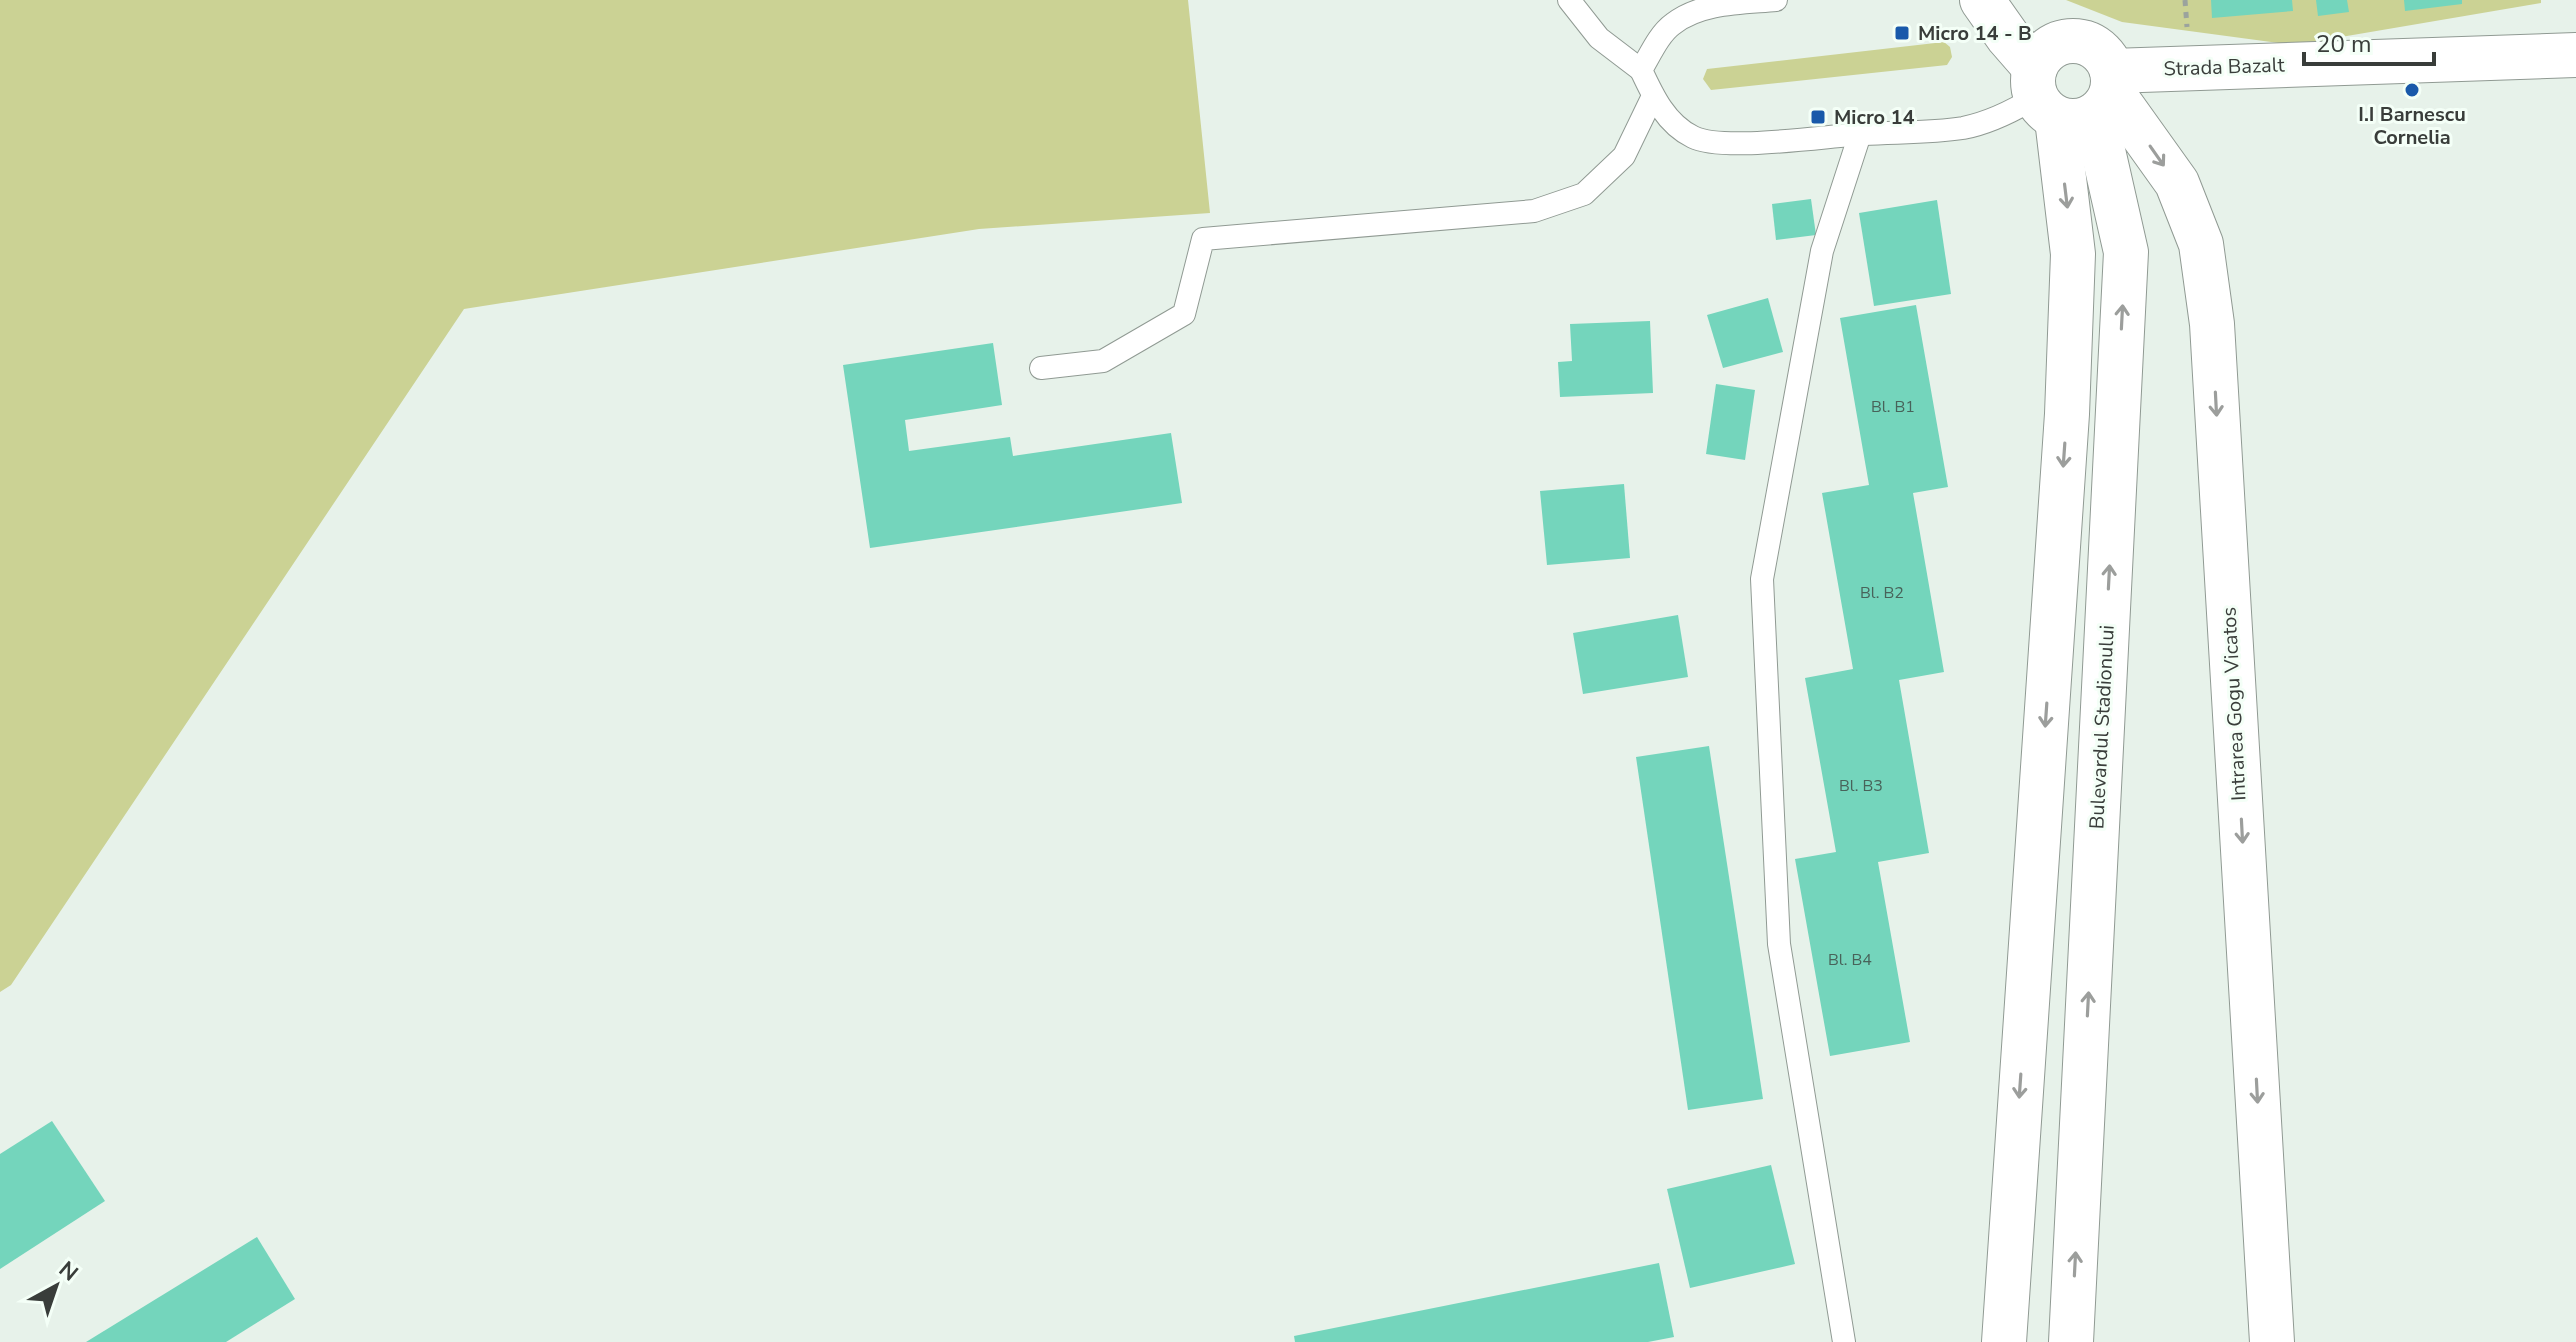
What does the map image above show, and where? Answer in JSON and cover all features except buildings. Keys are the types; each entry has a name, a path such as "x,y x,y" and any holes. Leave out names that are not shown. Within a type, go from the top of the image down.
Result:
{"main road":[{"name":"Intrarea Gogu Vicatos","path":"1982,0 2008,37 2072,87 2177,183 2201,244 2212,324 2272,1342"},
{"path":"1997,0 2024,25 2072,87 2073,254 2067,414 2004,1342"},
{"name":"Strada Bazalt","path":"2072,87 2576,55"},
{"name":"Bulevardul Stadionului","path":"2071,1342 2126,252 2072,87"}],"lane":[{"path":"1569,0 1599,38 1641,70 1669,120 1693,137 1719,144 1964,128 2072,87"},
{"path":"1641,70 1654,47 1673,24 1697,12 1725,4 1776,0"},
{"path":"1041,368 1103,361 1184,314 1203,239 1534,211 1584,194 1624,156 1653,96"},
{"path":"1844,1342 1779,944 1762,579 1822,251 1860,134"}],"green space":[{"path":"0,0 1188,0 1210,213 979,229 464,309 11,985 0,992"},
{"path":"2066,0 2541,0 2541,3 2294,45 2122,22"},
{"path":"1944,42 1950,47 1952,57 1947,65 1711,90 1703,79 1707,69"}],"place":[{"name":"Micro 14 - B","path":"1902,33"},
{"name":"I.I Barnescu Cornelia","path":"2412,90"},
{"name":"Micro 14","path":"1818,117"}]}
